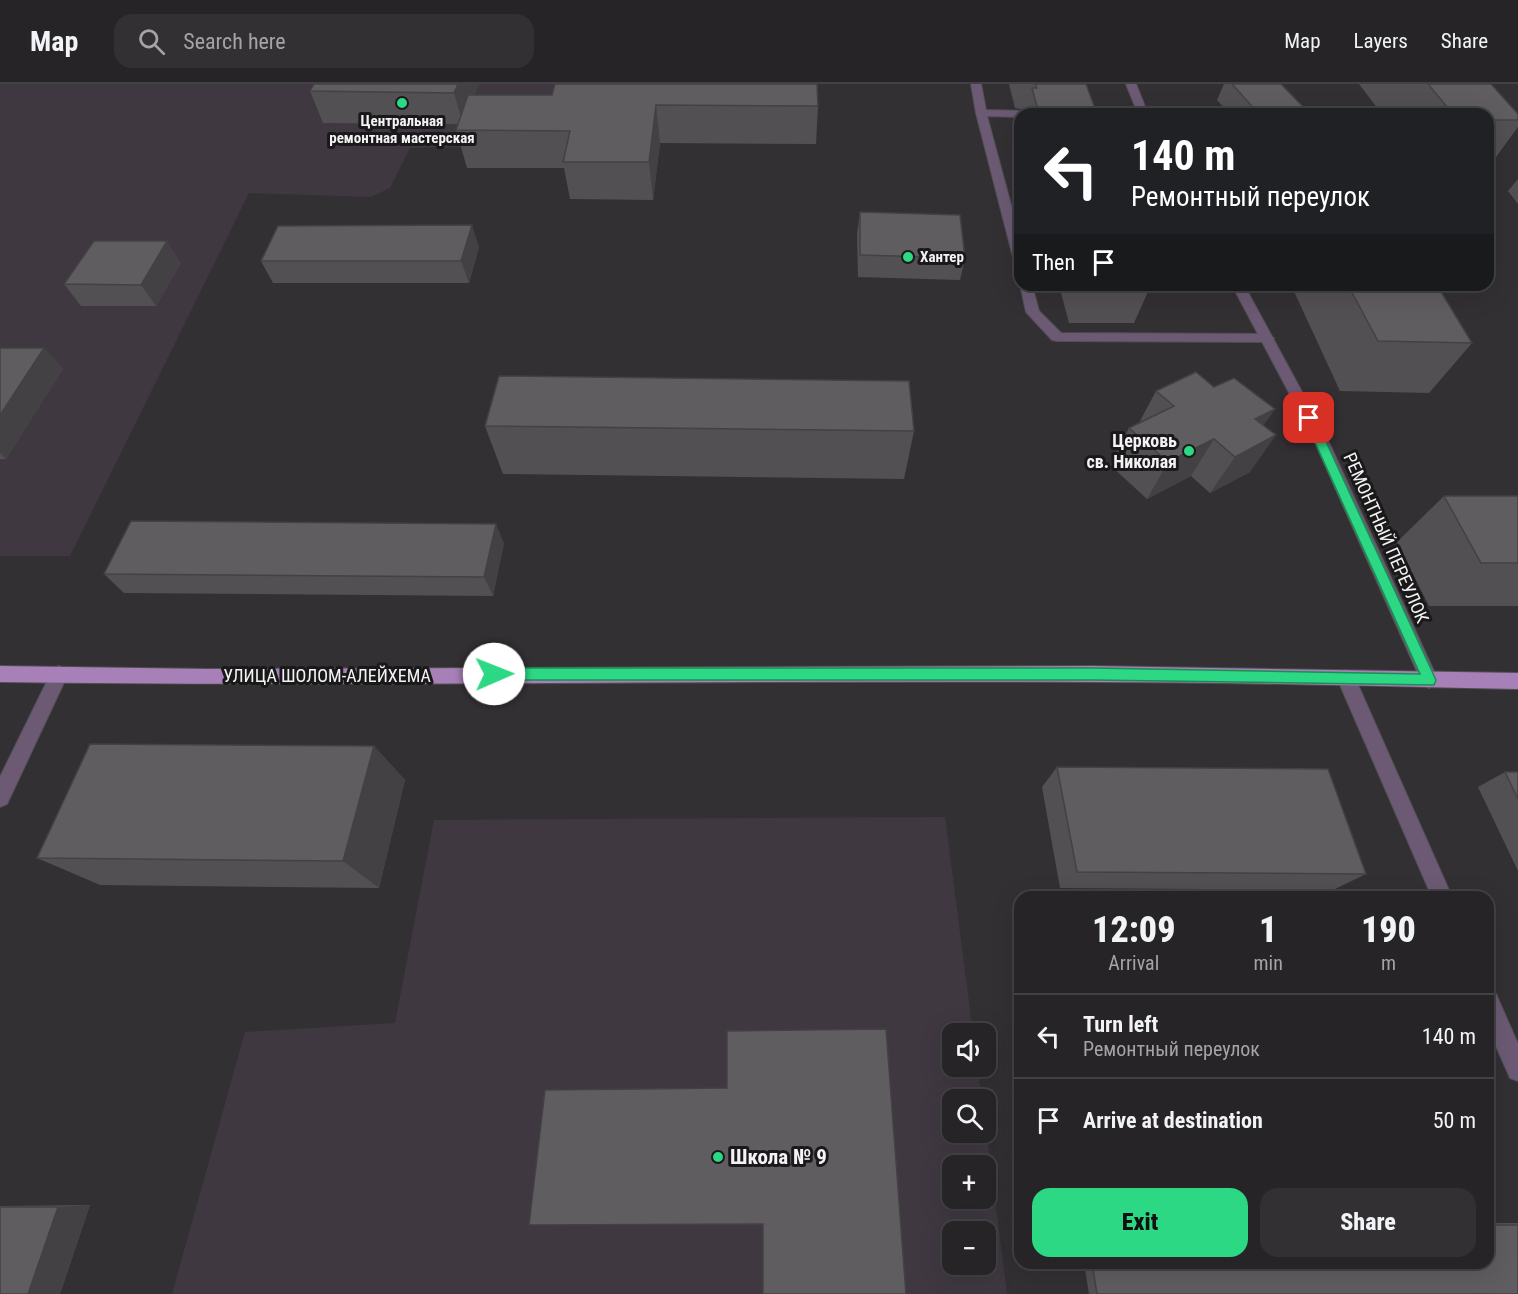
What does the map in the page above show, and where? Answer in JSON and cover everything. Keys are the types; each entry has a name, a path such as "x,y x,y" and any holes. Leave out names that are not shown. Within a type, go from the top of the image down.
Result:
{"main road":[{"name":"УЛИЦА ШОЛОМ-АЛЕЙХЕМА","path":"0,674 207,677 553,674 1094,674 1518,681"}],"street":[{"path":"976,84 981,113 1014,238"},
{"path":"1131,84 1141,108"},
{"path":"981,113 1014,114"},
{"path":"1028,291 1033,312 1057,337 1267,338"},
{"name":"РЕМОНТНЫЙ ПЕРЕУЛОК","path":"1241,291 1320,438 1429,680"},
{"path":"0,798 59,674"},
{"path":"1346,678 1439,891"},
{"path":"1494,1016 1518,1070"}],"shaded area":[{"path":"0,84 618,84 467,129 460,147 410,148 390,188 371,197 249,193 70,556 0,556"},
{"path":"945,817 972,1023 942,1023 942,1077 979,1077 980,1089 942,1089 942,1143 988,1143 989,1155 942,1155 942,1209 996,1208 1007,1294 172,1294 245,1032 395,1023 434,820"}],"building":[{"path":"314,84 458,84 454,93 310,91"},
{"path":"555,84 817,84 818,106 656,105 649,162 563,162 570,131 456,130 468,95 552,95"},
{"path":"1035,84 1086,84 1095,108 1037,108 1032,88 1037,88"},
{"path":"1232,84 1281,84 1304,108 1254,108"},
{"path":"1428,84 1491,84 1518,114 1518,120 1494,120 1494,108 1448,108"},
{"path":"860,212 960,215 965,258 860,255"},
{"path":"472,225 461,261 261,261 278,226"},
{"path":"94,241 167,241 141,285 64,284"},
{"path":"1351,291 1441,291 1472,343 1378,341"},
{"path":"0,348 44,348 0,415"},
{"path":"1196,372 1214,387 1234,378 1275,409 1255,419 1276,435 1235,457 1214,439 1168,462 1129,428 1174,406 1156,391"},
{"path":"499,376 909,381 914,431 485,426"},
{"path":"1444,496 1518,496 1518,563 1481,563"},
{"path":"131,521 496,524 484,577 104,574"},
{"path":"90,744 374,746 343,861 37,858"},
{"path":"1057,767 1328,769 1366,874 1077,872"},
{"path":"1505,772 1518,772 1518,799"},
{"name":"Школа № 9","path":"886,1029 906,1294 763,1294 763,1224 529,1225 545,1090 727,1088 727,1031"},
{"path":"0,1207 58,1207 28,1294 0,1294"},
{"path":"1494,1225 1518,1225 1518,1294 1097,1294 1093,1269 1494,1269"}],"place":[{"name":"Центральная ремонтная мастерская","path":"402,103"},
{"name":"Хантер","path":"908,257"},
{"name":"Церковь св. Николая","path":"1189,451"},
{"name":"Школа № 9","path":"718,1157"}],"route":[{"path":"494,674 1094,674 1429,680 1309,418"}]}
